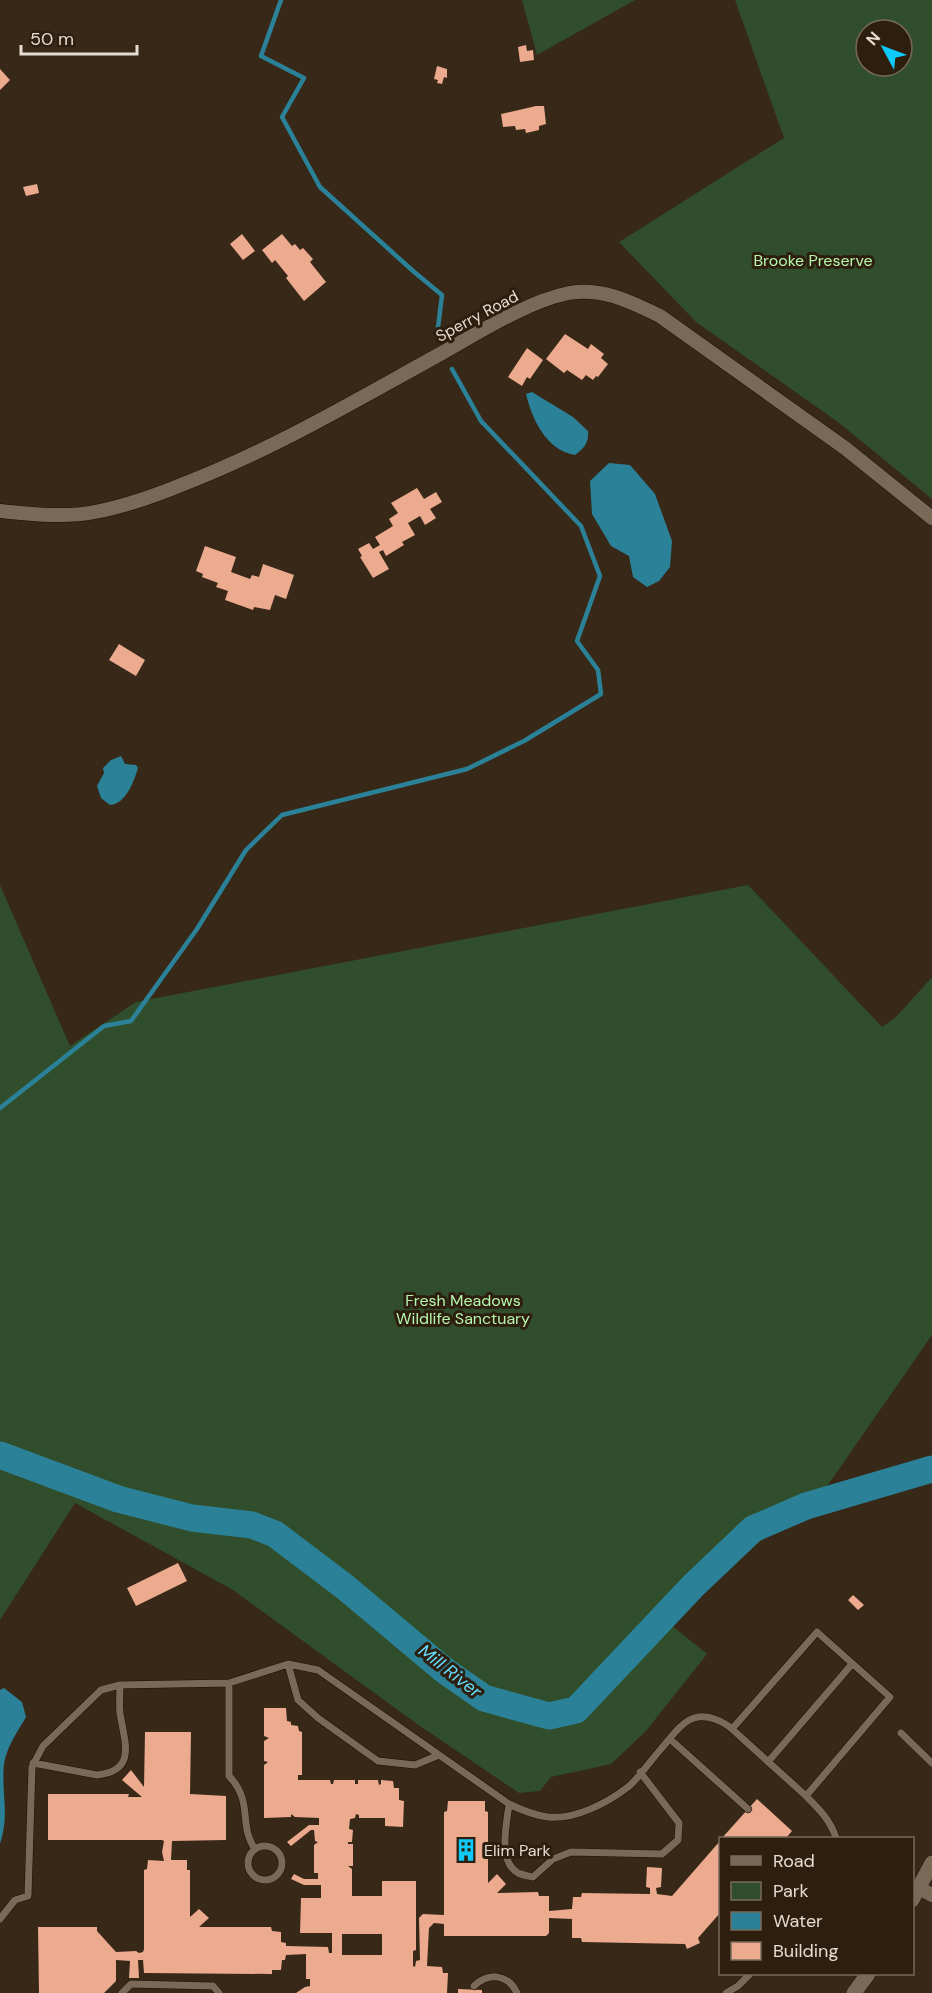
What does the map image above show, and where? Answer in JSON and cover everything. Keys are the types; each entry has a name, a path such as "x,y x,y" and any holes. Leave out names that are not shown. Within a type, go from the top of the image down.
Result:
{"street":[{"name":"Sperry Road","path":"0,511 66,515 95,512 130,504 172,489 280,442 533,305 568,293 589,292 629,301 660,316 844,448 932,518"},
{"path":"919,1892 932,1863"},
{"path":"854,1993 867,1975"}],"lane":[{"path":"732,1730 817,1632 890,1697 806,1796"},
{"path":"288,1664 298,1700 318,1718 378,1761 415,1765 440,1755"},
{"path":"0,1919 15,1900 28,1896 33,1762 43,1746 101,1690 120,1685 228,1683 288,1664 318,1670 509,1804 524,1811 549,1817 575,1814 602,1804 629,1786 681,1727 694,1718 710,1717 725,1723 806,1796 823,1813 835,1837"},
{"path":"768,1762 852,1664"},
{"path":"228,1683 229,1776 243,1794 249,1841 255,1849"},
{"path":"33,1762 97,1775 107,1774 123,1763 127,1744 120,1712 120,1685"},
{"path":"901,1733 932,1763"},
{"path":"670,1739 748,1809"},
{"path":"509,1804 506,1836 507,1858 517,1872 533,1877 553,1859 571,1852 662,1854 678,1840 679,1823 640,1772"},
{"path":"268,1846 278,1851 282,1862 275,1876 264,1880 250,1872 249,1856 255,1849 268,1846"},
{"path":"726,1993 738,1986 749,1975"},
{"path":"474,1986 481,1980 497,1976 512,1984 517,1993"},
{"path":"122,1993 130,1984 213,1986 219,1993"}],"green space":[{"path":"522,0 635,0 537,55"},
{"name":"Brooke Preserve","path":"735,0 932,0 932,499 838,422 696,322 619,242 784,138"},
{"name":"Fresh Meadows Wildlife Sanctuary","path":"0,885 70,1046 136,1002 748,885 882,1027 896,1017 932,977 932,1335 821,1495 801,1516 732,1555 666,1621 707,1654 646,1731 611,1764 551,1777 540,1791 519,1793 417,1724 233,1590 75,1503 0,1620"}],"water":[{"path":"532,392 573,417 588,431 585,445 575,455 556,447 542,432 536,423 526,394"},
{"path":"609,463 630,465 655,494 672,541 670,567 659,581 647,587 633,577 629,556 611,546 592,514 590,481"},
{"path":"121,756 125,764 136,765 138,768 125,796 116,804 110,805 101,798 97,786 104,773 103,768 111,760"},
{"path":"4,1688 22,1702 26,1717 5,1758 3,1775 5,1813 0,1844 0,1690"}],"building":[{"path":"526,45 527,51 533,50 534,60 520,62 518,47"},
{"path":"437,66 447,69 447,78 444,77 442,84 437,83 438,80 434,79"},
{"path":"0,69 10,80 0,90"},
{"path":"544,106 546,124 539,126 539,130 526,133 525,129 516,130 515,126 503,127 501,114"},
{"path":"37,184 39,193 26,196 23,187"},
{"path":"242,234 255,251 243,260 230,244"},
{"path":"282,234 292,246 295,244 300,250 303,248 313,259 310,262 326,282 304,301 275,260 272,263 262,250"},
{"path":"565,334 588,349 591,344 604,354 601,358 608,364 598,377 596,376 593,380 586,375 582,380 567,370 564,373 546,359"},
{"path":"527,348 543,360 530,379 527,377 522,386 508,377"},
{"path":"417,488 424,499 436,492 442,502 430,509 436,518 425,525 420,516 408,523 415,535 402,542 404,545 386,556 383,550 379,552 389,569 373,578 360,557 362,556 358,549 369,543 373,549 380,545 375,537 393,526 389,519 398,513 391,503"},
{"path":"205,546 236,557 231,572 250,579 252,575 259,577 263,564 294,575 286,599 275,595 270,610 254,607 253,610 225,600 228,591 216,587 218,583 202,577 203,574 196,571"},
{"path":"119,644 145,660 136,676 109,660"},
{"path":"178,1563 187,1581 136,1606 127,1588"},
{"path":"853,1595 864,1605 858,1610 848,1600"},
{"name":"Elim Park","path":"264,1708 286,1708 287,1721 291,1722 291,1725 298,1726 299,1731 302,1732 302,1775 298,1775 298,1780 330,1780 333,1784 334,1780 355,1780 355,1784 358,1784 358,1780 378,1780 379,1785 381,1780 393,1781 394,1788 399,1788 399,1800 404,1801 403,1827 385,1826 385,1818 359,1818 356,1814 355,1818 350,1819 349,1829 353,1830 352,1842 348,1844 353,1844 353,1866 348,1866 352,1869 352,1896 382,1896 382,1881 416,1881 416,1950 413,1951 413,1966 415,1967 416,1961 420,1960 419,1918 423,1914 444,1915 444,1812 447,1811 448,1801 485,1801 485,1811 488,1812 488,1883 497,1874 506,1884 497,1893 538,1892 539,1896 549,1896 549,1911 572,1909 573,1897 581,1897 582,1893 650,1894 650,1888 646,1887 647,1867 662,1868 661,1887 656,1888 657,1894 672,1896 719,1842 719,1914 698,1938 700,1943 687,1949 685,1944 582,1942 581,1938 572,1938 572,1919 549,1918 549,1933 546,1936 444,1936 444,1924 434,1923 429,1928 427,1966 442,1967 443,1973 448,1973 447,1993 296,1993 310,1986 310,1979 306,1979 306,1954 286,1955 285,1960 282,1960 281,1970 272,1970 272,1974 144,1973 143,1960 138,1960 139,1978 129,1978 130,1961 116,1960 116,1981 104,1993 39,1993 38,1927 97,1927 97,1931 116,1952 143,1952 144,1870 147,1869 148,1860 164,1861 162,1852 164,1841 48,1840 48,1794 129,1794 128,1797 142,1797 122,1780 131,1770 144,1787 145,1732 191,1732 190,1794 226,1796 226,1840 172,1841 171,1860 187,1860 187,1870 190,1870 190,1917 199,1909 209,1918 199,1927 271,1927 272,1931 281,1932 281,1942 286,1943 286,1946 328,1947 329,1953 332,1953 332,1933 300,1933 301,1898 321,1898 321,1885 304,1885 291,1879 294,1874 304,1879 318,1879 318,1873 314,1873 314,1845 318,1842 315,1841 314,1830 291,1846 287,1842 309,1825 319,1825 319,1818 295,1817 291,1814 291,1817 264,1818 264,1765 268,1762 264,1761 264,1741 269,1738 264,1736","holes":["342,1934 382,1934 382,1955 342,1955"]},
{"path":"757,1799 792,1831 787,1837 723,1837"},
{"path":"458,1989 482,1990 482,1993 458,1993"}],"waterway":[{"path":"281,0 261,56 304,78 282,117 320,187 442,295 437,336"},
{"path":"0,1108 104,1026 131,1021 197,929 246,850 282,815 467,769 524,741 601,694 598,670 577,641 600,576 581,526 481,421 452,369"},
{"name":"Mill River","path":"0,1455 118,1499 192,1518 252,1525 275,1534 345,1587 444,1670 484,1698 549,1716 576,1710 693,1586 753,1529 806,1506 932,1469"}],"place":[{"name":"Elim Park","path":"466,1850"}]}
